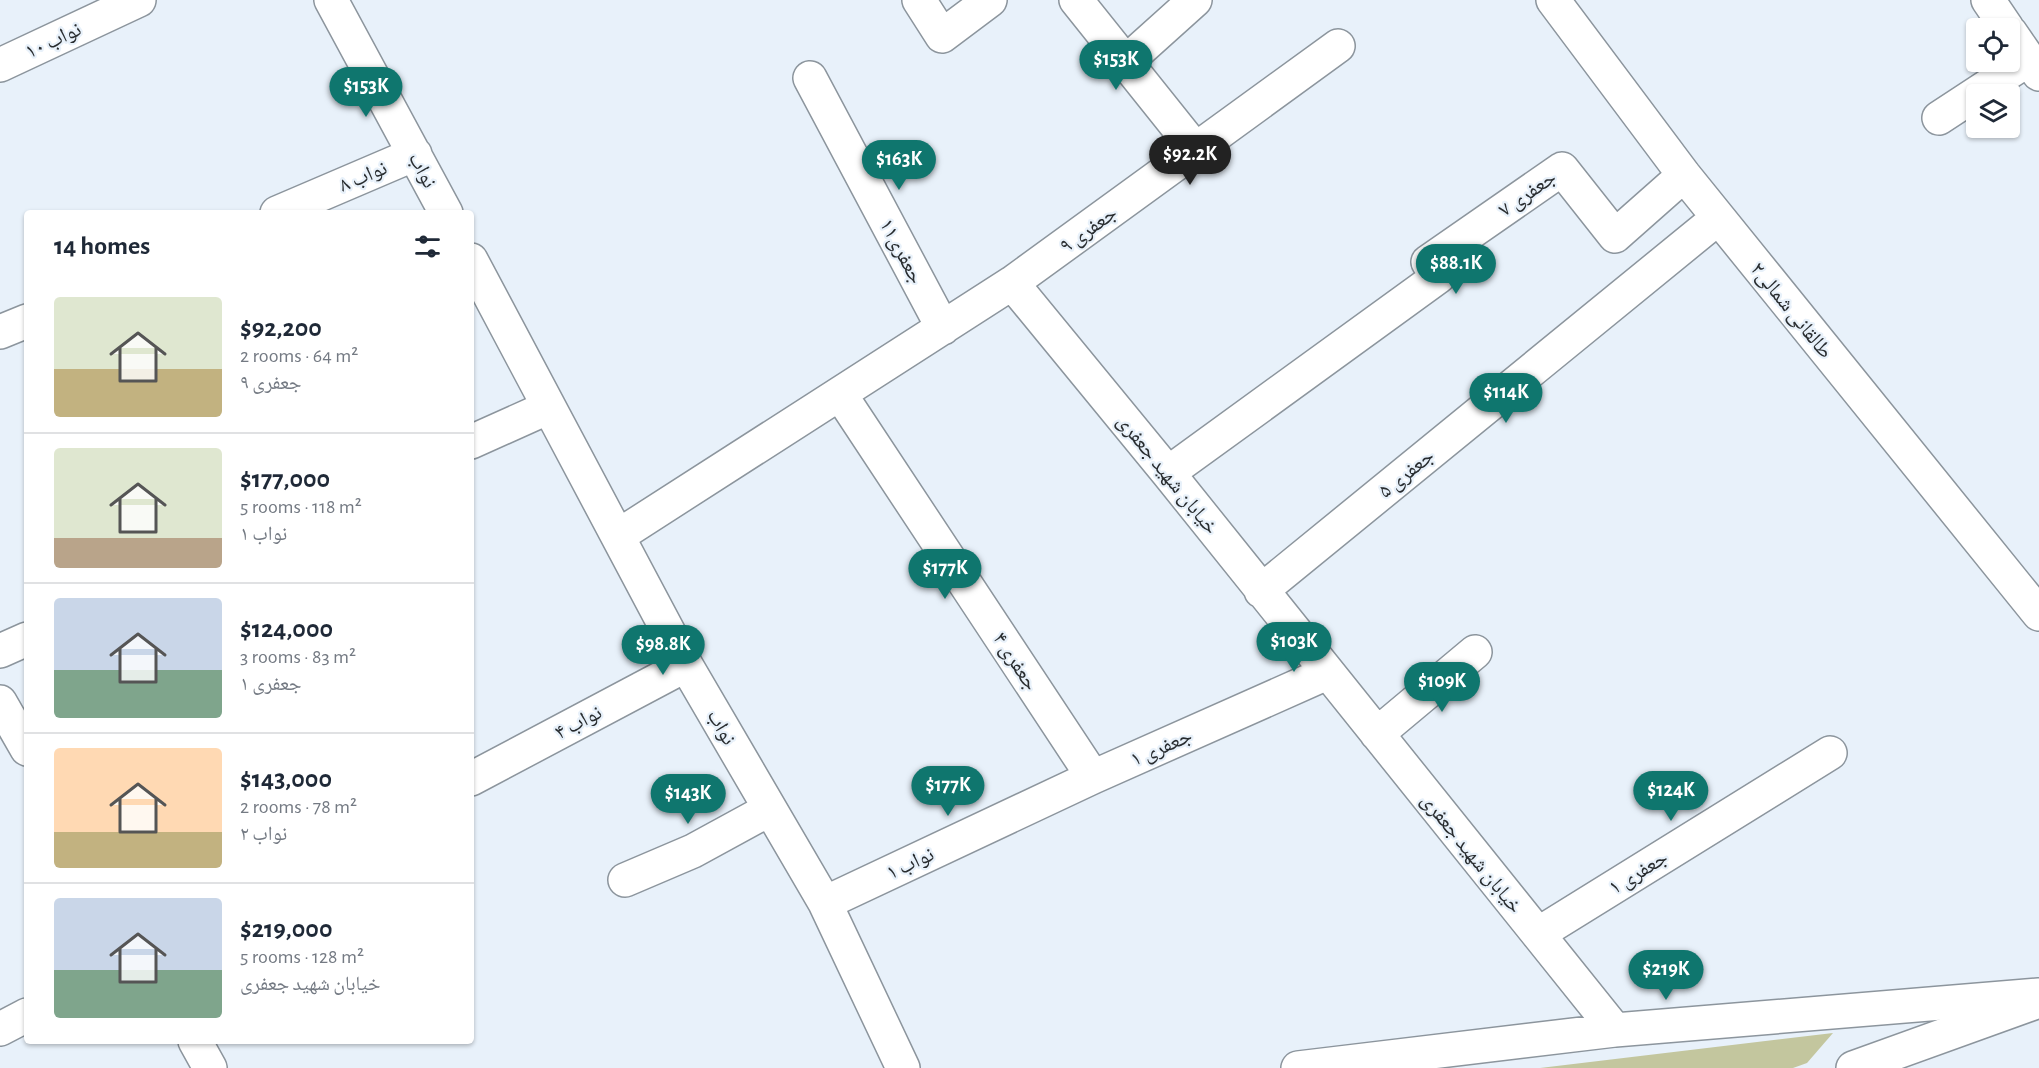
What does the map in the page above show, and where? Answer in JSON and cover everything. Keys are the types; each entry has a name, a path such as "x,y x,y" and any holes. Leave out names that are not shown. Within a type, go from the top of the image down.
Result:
{"street":[{"name":"نواب ۱۰","path":"0,65 139,0"},
{"name":"نواب","path":"331,0 444,210"},
{"path":"919,0 942,36 990,0"},
{"path":"1076,0 1196,150"},
{"path":"1126,62 1195,0"},
{"name":"طالقانی شمالی۲","path":"1553,0 1684,176 2039,614"},
{"path":"1988,0 2000,18"},
{"name":"جعفری ۹","path":"1012,283 1338,46"},
{"path":"1940,118 2034,67 2020,47"},
{"name":"جعفری۱۱","path":"810,78 943,328"},
{"name":"نواب ۸","path":"285,210 415,154"},
{"name":"جعفری ۷","path":"1168,473 1438,277 1428,262 1562,169 1615,236 1684,176"},
{"name":"جعفری ۵","path":"1261,591 1718,218"},
{"name":"نواب","path":"474,266 686,665 825,903 903,1068"},
{"path":"618,536 1012,283"},
{"name":"خیابان شهید جعفری","path":"1012,283 1168,473 1615,1030"},
{"path":"0,332 24,322"},
{"name":"جعفری ۴","path":"840,394 1093,777"},
{"path":"474,441 549,407"},
{"path":"0,651 24,640"},
{"path":"1377,734 1475,652"},
{"name":"نواب ۴","path":"474,777 686,665"},
{"name":"جعفری ۱","path":"1093,777 1327,673"},
{"path":"0,702 24,744"},
{"name":"جعفری ۱","path":"1538,934 1830,753"},
{"name":"نواب ۱","path":"825,903 1093,777"},
{"path":"625,880 693,851 770,808"},
{"path":"1298,1068 1615,1030 2039,995"},
{"path":"1853,1068 2039,1001"},
{"path":"0,1029 24,1017"},
{"path":"197,1044 210,1068"}],"green space":[{"path":"1833,1033 1807,1063 1793,1068 1540,1068"}]}
